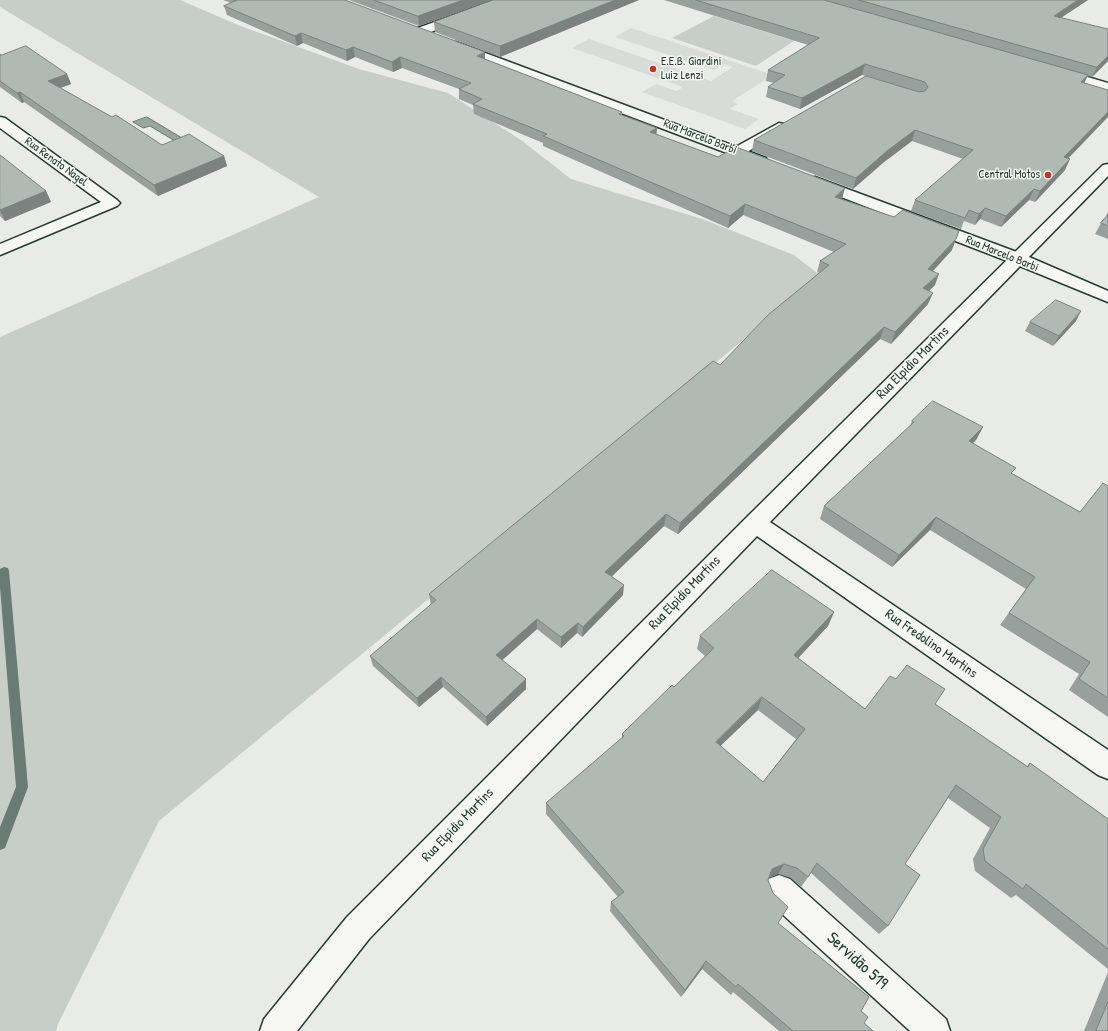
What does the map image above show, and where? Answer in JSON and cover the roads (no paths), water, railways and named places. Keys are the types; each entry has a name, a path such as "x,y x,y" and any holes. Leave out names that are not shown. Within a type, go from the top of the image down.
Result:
{"street":[{"path":"419,32 505,0"},
{"name":"Rua Marcelo Barbi","path":"405,27 774,166"},
{"path":"1047,69 1108,87"},
{"name":"Rua Renato Nagel","path":"0,121 112,203 0,250"},
{"path":"737,152 790,121"},
{"name":"Rua Elpidio Martins","path":"276,1031 358,928 755,522 1016,258 1108,168"},
{"name":"Rua Marcelo Barbi","path":"803,177 1016,258 1108,297"},
{"name":"Rua Fredolino Martins","path":"755,522 1108,766"},
{"name":"Servidão 519","path":"779,890 934,1031"}],"waterway":[{"path":"0,843 22,787 4,571"}],"place":[{"name":"E.E.B. Giardini Luiz Lenzi","path":"653,69"},
{"name":"Central Motos","path":"1048,175"}]}
